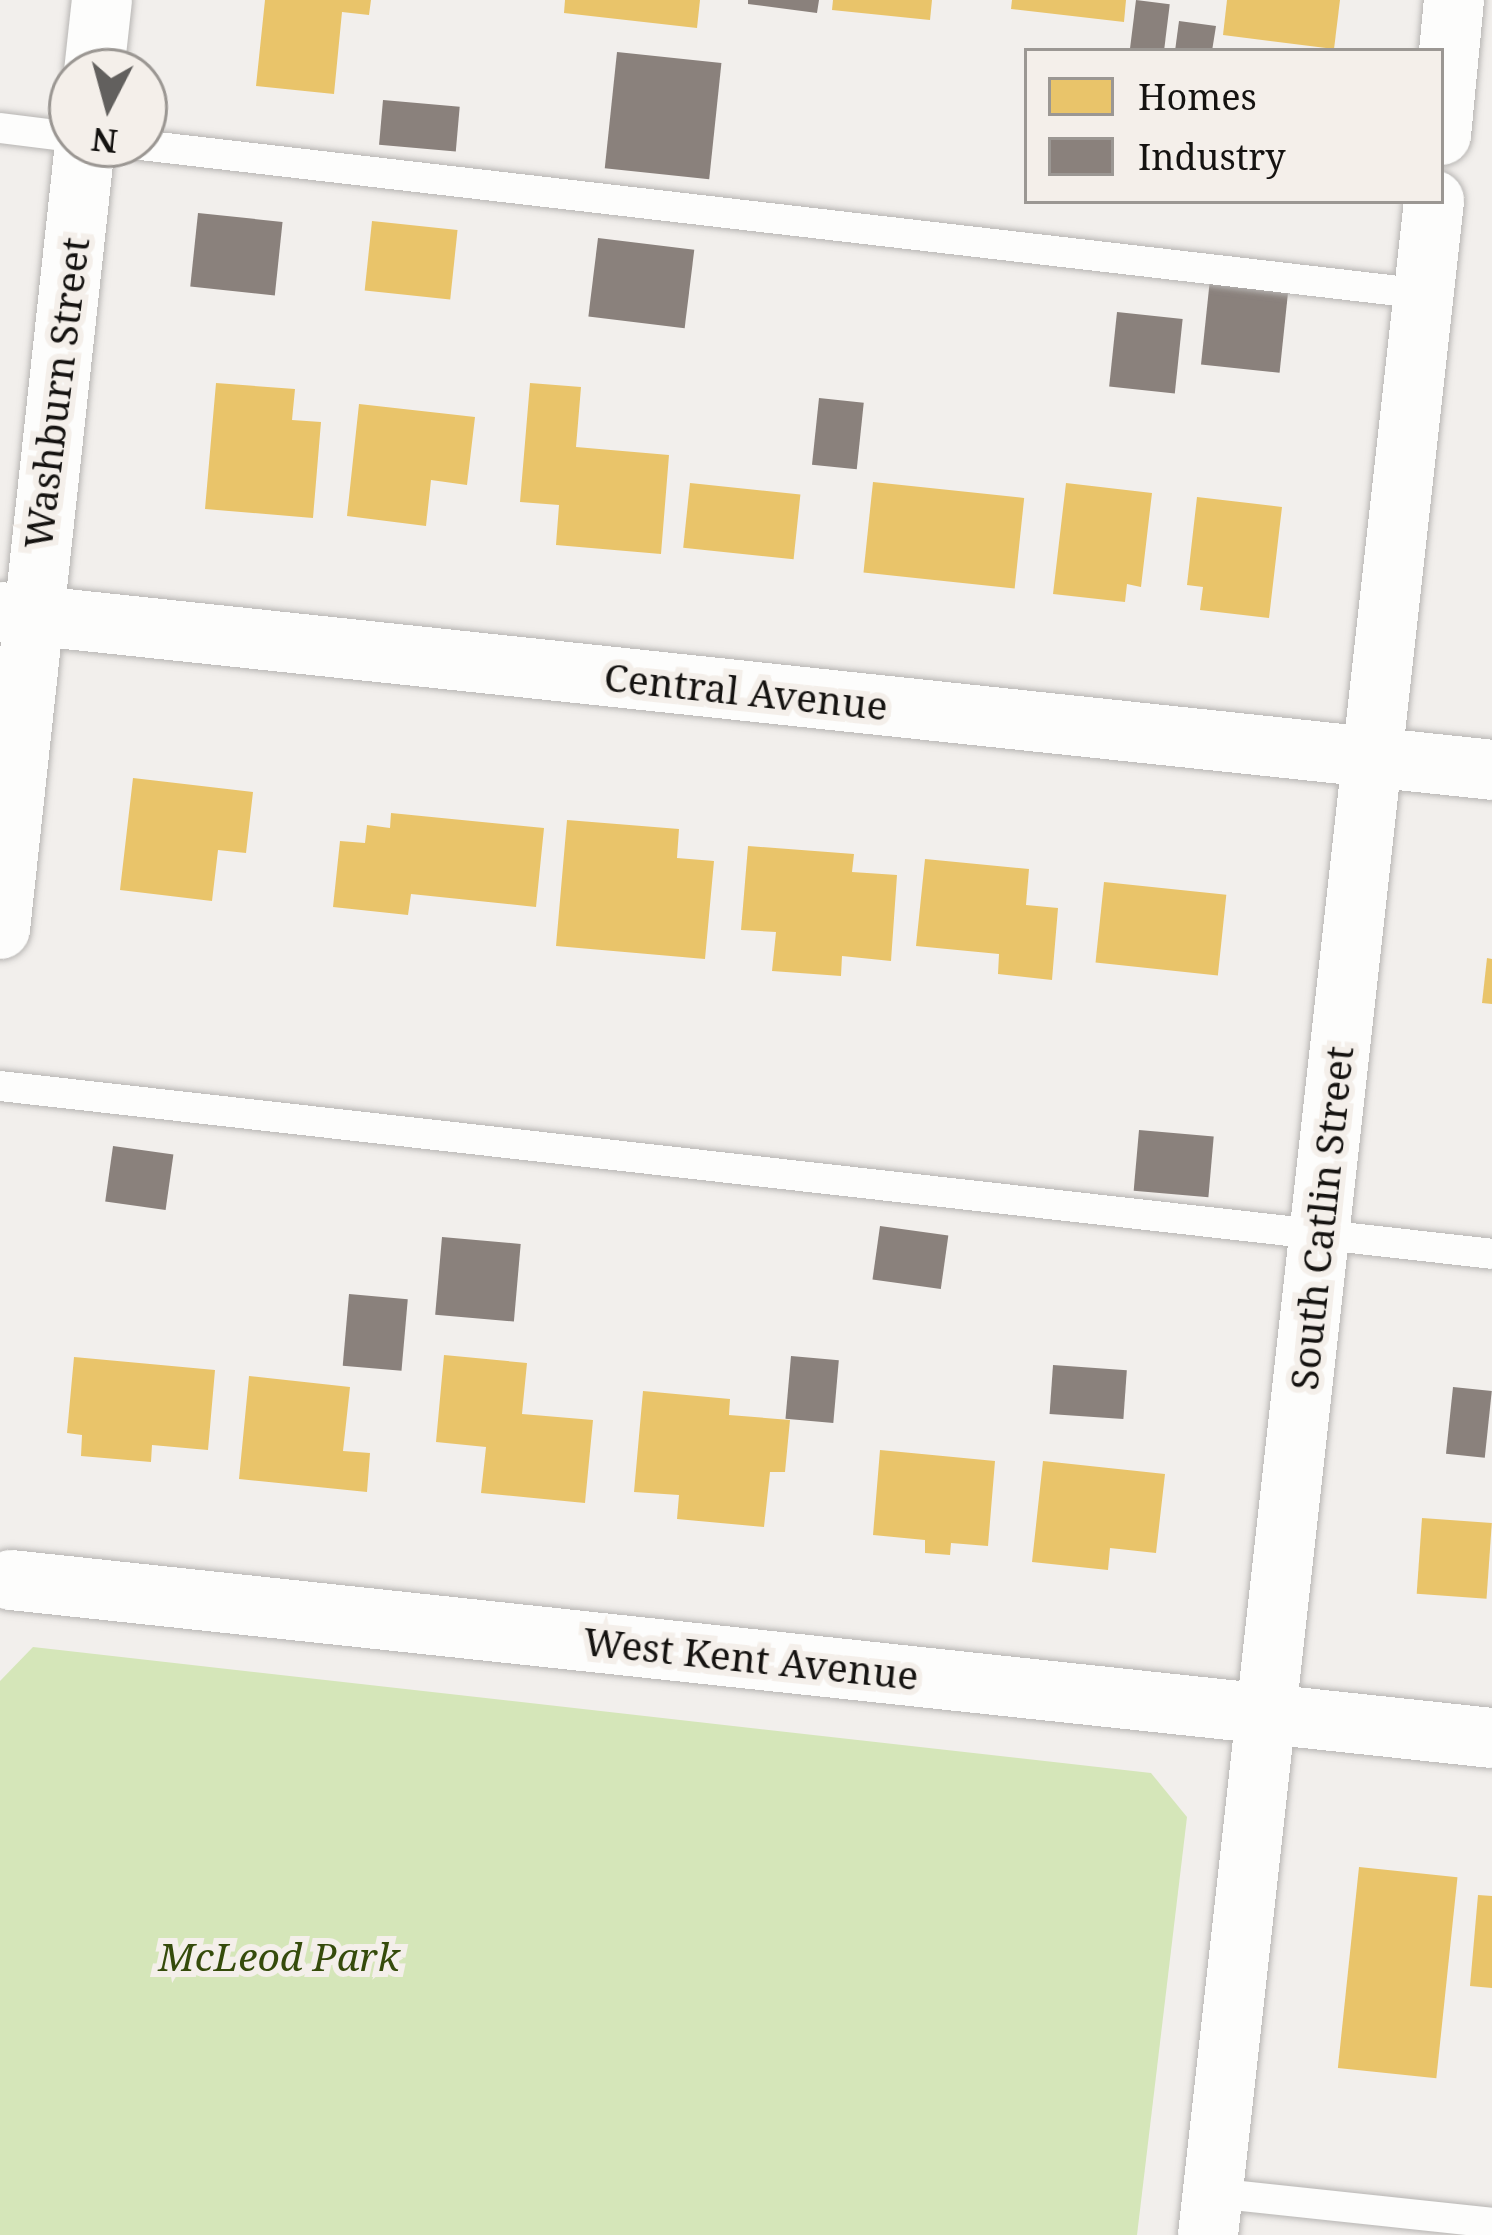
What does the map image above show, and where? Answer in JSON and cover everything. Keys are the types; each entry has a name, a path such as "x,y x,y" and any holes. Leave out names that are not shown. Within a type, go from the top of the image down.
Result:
{"street":[{"path":"97,48 102,0"},
{"path":"1444,103 1454,0"},
{"name":"Washburn Street","path":"0,929 15,613 81,168"},
{"name":"South Catlin Street","path":"1211,2214 1434,204"},
{"name":"Central Avenue","path":"15,613 1492,770"},
{"name":"West Kent Avenue","path":"4,1575 1492,1738"}],"lane":[{"path":"0,128 48,134"},
{"path":"168,148 1425,294"},
{"path":"0,1086 1492,1254"},
{"path":"1211,2214 1492,2223"}],"green space":[{"name":"McLeod Park","path":"33,1647 1151,1773 1187,1817 1137,2235 0,2235 0,1681"}],"building: Homes":[{"path":"265,0 371,0 369,15 342,12 334,94 256,86"},
{"path":"565,0 700,0 697,28 564,13"},
{"path":"833,0 932,0 930,20 832,10"},
{"path":"1012,0 1126,0 1124,22 1011,9"},
{"path":"1227,0 1340,0 1334,48 1223,35"},
{"path":"372,221 458,230 450,300 365,291"},
{"path":"216,383 295,389 292,420 321,422 313,518 205,509"},
{"path":"530,383 581,387 576,447 669,455 661,554 556,545 559,505 520,502"},
{"path":"359,404 475,417 467,485 431,480 426,526 347,516"},
{"path":"873,482 1024,498 1015,588 863,573"},
{"path":"690,483 800,495 794,559 683,548"},
{"path":"1066,483 1152,493 1141,587 1127,584 1125,602 1053,594"},
{"path":"1197,497 1282,507 1269,618 1200,610 1203,587 1187,585"},
{"path":"133,778 253,792 246,853 218,850 212,901 120,890"},
{"path":"391,813 544,828 536,907 411,894 408,915 333,907 340,841 365,843 367,825 390,828"},
{"path":"567,820 679,829 677,858 714,861 705,959 556,946"},
{"path":"748,846 854,854 852,872 897,875 891,961 842,956 841,976 772,971 776,932 741,930"},
{"path":"925,859 1029,869 1026,905 1058,908 1052,980 998,974 999,954 916,946"},
{"path":"1104,882 1226,895 1218,975 1096,963"},
{"path":"1487,958 1492,959 1492,1004 1482,1003"},
{"path":"444,1355 527,1363 522,1414 593,1420 585,1503 481,1493 486,1447 436,1442"},
{"path":"74,1357 215,1370 208,1450 152,1445 151,1462 81,1456 82,1435 67,1433"},
{"path":"249,1376 350,1387 343,1451 370,1453 367,1492 239,1479"},
{"path":"643,1391 730,1399 729,1415 790,1420 785,1472 770,1472 764,1527 677,1519 679,1495 634,1492"},
{"path":"880,1450 995,1461 988,1546 951,1543 950,1555 925,1553 925,1540 873,1535"},
{"path":"1043,1461 1165,1474 1156,1553 1110,1548 1108,1570 1032,1562"},
{"path":"1422,1518 1492,1523 1487,1599 1417,1594"},
{"path":"1359,1867 1457,1877 1436,2078 1338,2068"},
{"path":"1478,1895 1492,1896 1492,1988 1470,1986"}],"building: Industry":[{"path":"748,0 819,0 817,13 748,4"},
{"path":"1136,0 1170,4 1164,48 1130,48"},
{"path":"1179,21 1216,26 1212,48 1175,48"},
{"path":"617,52 721,63 709,179 605,168"},
{"path":"383,100 460,107 456,152 379,145"},
{"path":"198,213 283,222 275,295 190,287"},
{"path":"598,238 694,250 685,328 588,316"},
{"path":"1210,279 1289,287 1280,373 1201,365"},
{"path":"1117,312 1183,319 1175,393 1109,387"},
{"path":"819,398 864,403 857,469 812,465"},
{"path":"1139,1130 1214,1137 1208,1197 1134,1191"},
{"path":"113,1146 173,1154 166,1210 105,1201"},
{"path":"880,1226 948,1236 941,1289 872,1279"},
{"path":"442,1237 521,1244 514,1322 435,1315"},
{"path":"349,1294 408,1299 402,1371 343,1366"},
{"path":"791,1356 839,1360 833,1423 786,1419"},
{"path":"1053,1365 1127,1370 1123,1419 1050,1414"},
{"path":"1453,1387 1492,1391 1485,1458 1446,1454"}]}
